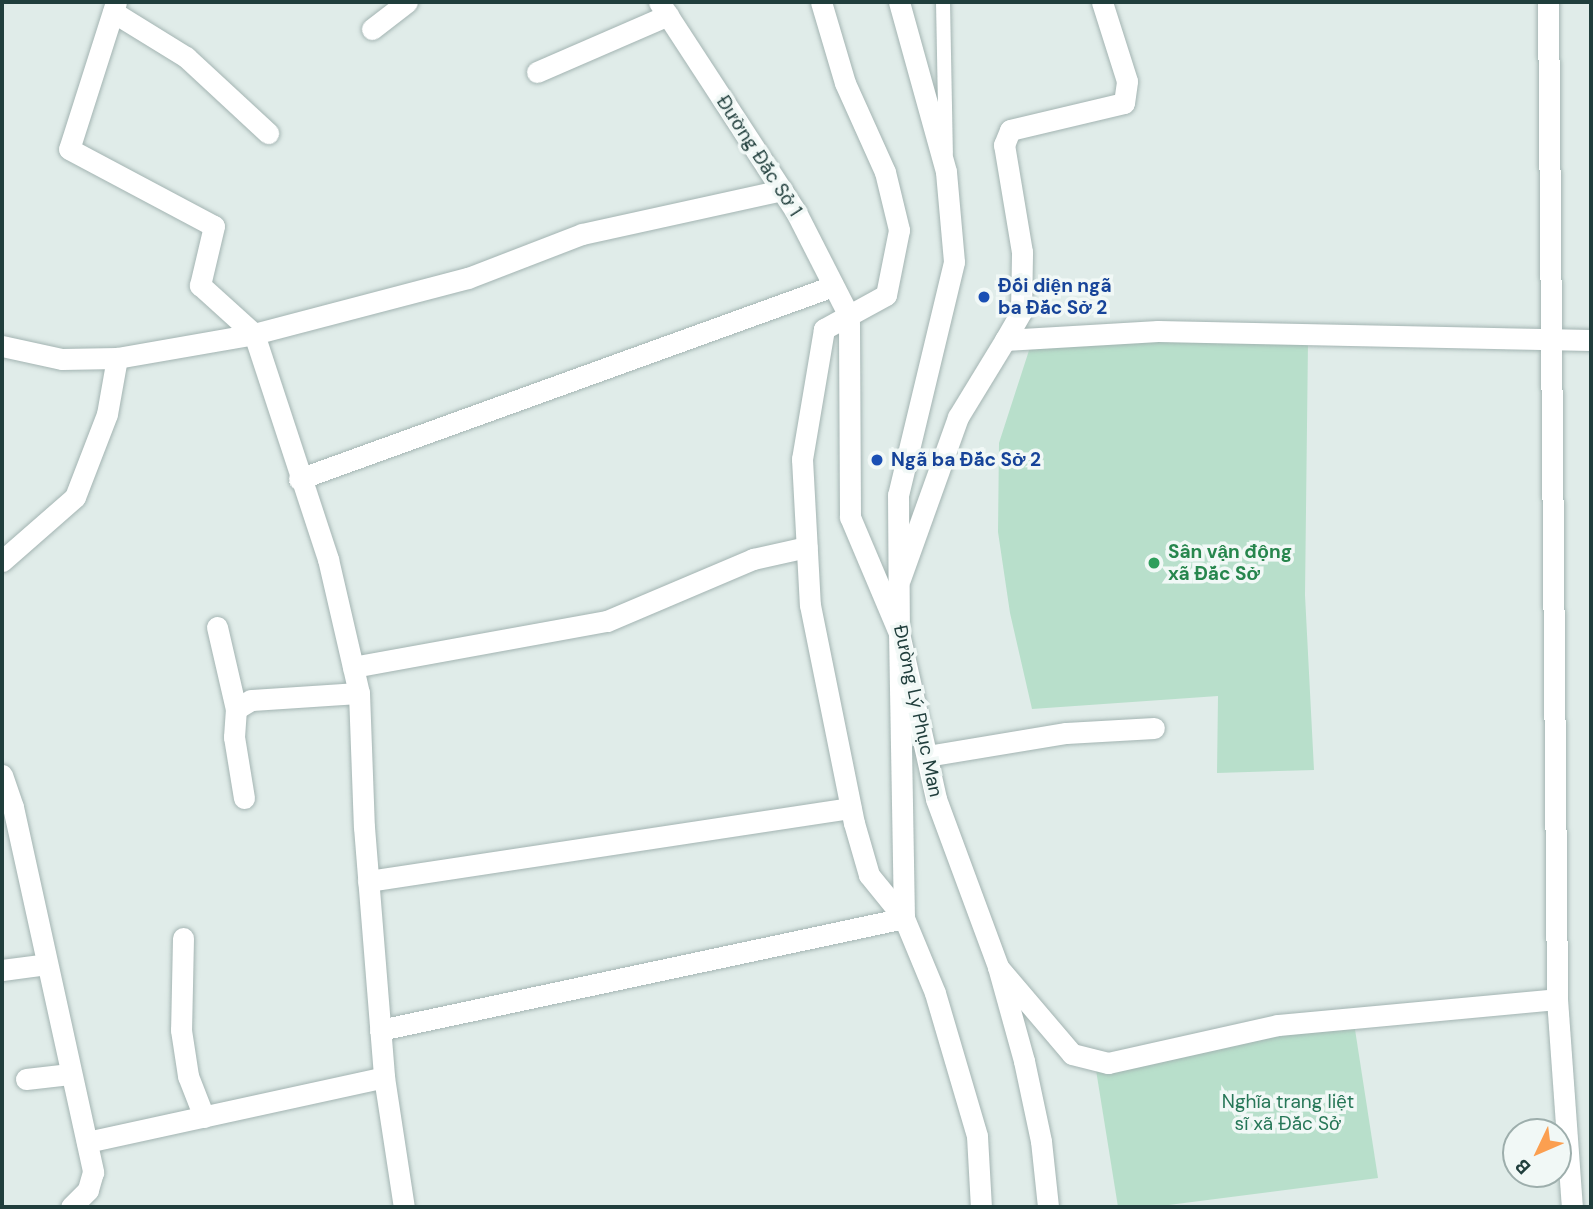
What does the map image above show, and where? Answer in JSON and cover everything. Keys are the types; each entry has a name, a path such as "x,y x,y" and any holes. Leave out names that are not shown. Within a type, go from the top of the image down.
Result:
{"street":[{"path":"372,29 407,2"},
{"path":"821,2 845,83 885,172 899,230 886,295 824,329 803,459 810,605 851,808 869,875 904,918 935,993 977,1136 981,1207"},
{"name":"Đường Lý Phục Man","path":"899,2 946,172 954,262 898,495 900,633 927,756 954,854 998,967 1036,1114 1048,1207"},
{"path":"898,584 958,416 1021,312 1022,252 1004,145 1010,130 1124,103 1127,81 1101,2"},
{"path":"1548,2 1557,999 1572,1207"},
{"path":"268,133 186,57 115,7 69,149 214,226 200,285 254,334 299,479 328,559 359,693 368,881 384,1077 404,1207"},
{"path":"537,72 664,8"},
{"name":"Đường Đắc Sở 1","path":"664,8 782,190 849,316"},
{"path":"2,346 62,359 117,358 254,334 468,278 582,234 782,190"},
{"path":"299,479 834,286"},
{"path":"849,316 850,517 900,633 904,918"},
{"path":"1004,340 1158,331 1591,340"},
{"path":"2,561 75,497 107,414 117,358"},
{"path":"353,667 607,621 753,559 807,547"},
{"path":"217,627 236,709 234,737 244,798"},
{"path":"236,709 251,700 359,693"},
{"path":"927,756 1066,733 1154,728"},
{"path":"2,775 13,807 87,1142 92,1181 71,1207"},
{"path":"368,881 851,808"},
{"path":"380,1030 904,918"},
{"path":"183,938 181,1030 188,1076 204,1116"},
{"path":"2,970 47,964"},
{"path":"998,967 1072,1055 1108,1063 1278,1025 1557,999"},
{"path":"26,1079 70,1074"},
{"path":"87,1142 384,1077"}],"lane":[{"path":"943,2 948,80 946,172"}],"green space":[{"name":"Sân vận động xã Đắc Sở","path":"1033,338 1308,342 1305,595 1314,770 1217,773 1218,696 1032,709 1010,613 998,532 999,443"},
{"name":"Nghĩa trang liệt sĩ xã Đắc Sở","path":"1354,1023 1378,1178 1153,1207 1118,1207 1096,1070"}],"place":[{"name":"Đối diện ngã ba Đắc Sở 2","path":"984,297"},
{"name":"Ngã ba Đắc Sở 2","path":"877,460"},
{"name":"Sân vận động xã Đắc Sở","path":"1154,563"}]}
